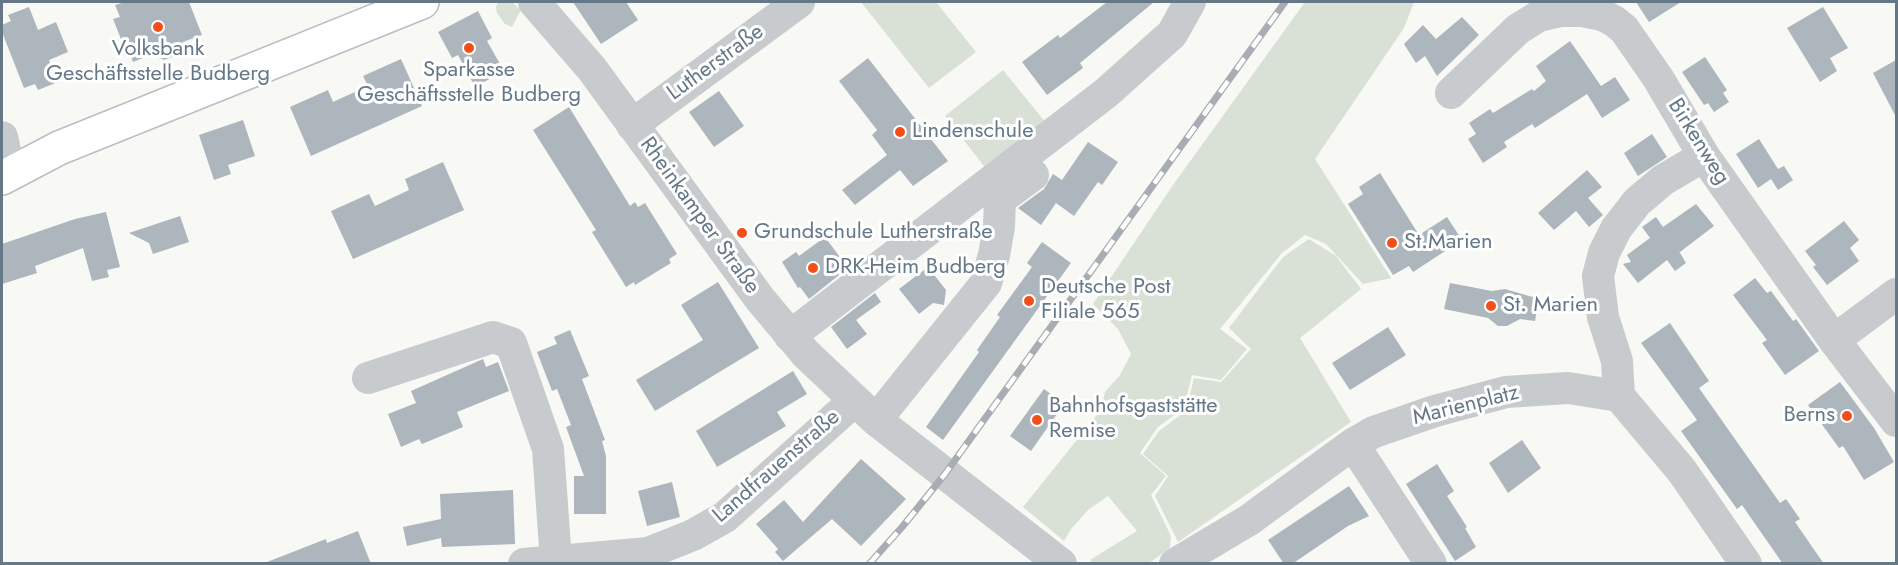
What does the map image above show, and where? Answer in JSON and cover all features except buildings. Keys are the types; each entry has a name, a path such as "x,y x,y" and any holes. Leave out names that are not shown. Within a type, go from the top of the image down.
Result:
{"main road":[{"path":"6,176 59,148 422,2"}],"street":[{"name":"Rheinkamper Straße","path":"534,2 592,69 790,336 865,411 1061,564"},
{"name":"Lutherstraße","path":"632,125 799,2"},
{"path":"790,336 1093,103 1172,34 1190,2"},
{"name":"Birkenweg","path":"1451,93 1518,29 1539,16 1561,11 1582,11 1602,15 1624,29 1658,78 1704,156 1834,340 1896,421"},
{"path":"865,411 986,283 999,227 1000,199 1089,134 1093,103"},
{"path":"2,137 6,176"},
{"path":"1704,156 1664,180 1637,202 1616,229 1604,253 1598,276 1603,317 1617,361 1620,396 1682,471 1746,564"},
{"path":"1834,340 1896,294"},
{"path":"368,378 493,337 511,343 548,449 556,561"},
{"name":"Marienplatz","path":"1175,564 1249,520 1353,444 1374,432 1435,411 1506,392 1568,388 1620,396"},
{"name":"Landfrauenstraße","path":"524,564 648,554 693,535 725,517 865,411"},
{"path":"1353,444 1431,564"}],"shaded area":[{"path":"498,2 512,2 521,10 512,27 505,24 497,13"},
{"path":"861,2 936,2 976,52 929,88"},
{"path":"1305,2 1414,2 1404,28 1315,159 1391,278 1363,284 1326,244 1305,235 1282,253 1220,329 1247,349 1221,380 1192,375 1184,408 1158,427 1140,453 1166,476 1151,495 1171,536 1170,548 1149,563 1093,563 1090,560 1137,531 1108,496 1088,510 1071,529 1064,541 1023,507 1101,410 1105,392 1120,375 1131,354 1118,329 1093,304 1173,185"},
{"path":"1003,70 1046,123 987,170 945,116"},
{"path":"1309,239 1336,256 1361,289 1300,338 1351,422 1178,542 1155,496 1168,476 1143,454 1159,431 1186,411 1194,378 1221,382 1251,349 1229,328 1283,257"}],"railway":[{"path":"869,564 945,474 1285,2"}],"place":[{"name":"Volksbank Geschäftsstelle Budberg","path":"158,27"},
{"name":"Sparkasse Geschäftsstelle Budberg","path":"469,48"},
{"name":"Lindenschule","path":"900,132"},
{"name":"Grundschule Lutherstraße","path":"742,233"},
{"name":"St.Marien","path":"1392,243"},
{"name":"DRK-Heim Budberg","path":"813,268"},
{"name":"Deutsche Post Filiale 565","path":"1029,301"},
{"name":"St. Marien","path":"1491,306"},
{"name":"Berns","path":"1847,416"},
{"name":"Bahnhofsgaststätte Remise","path":"1037,420"}]}
